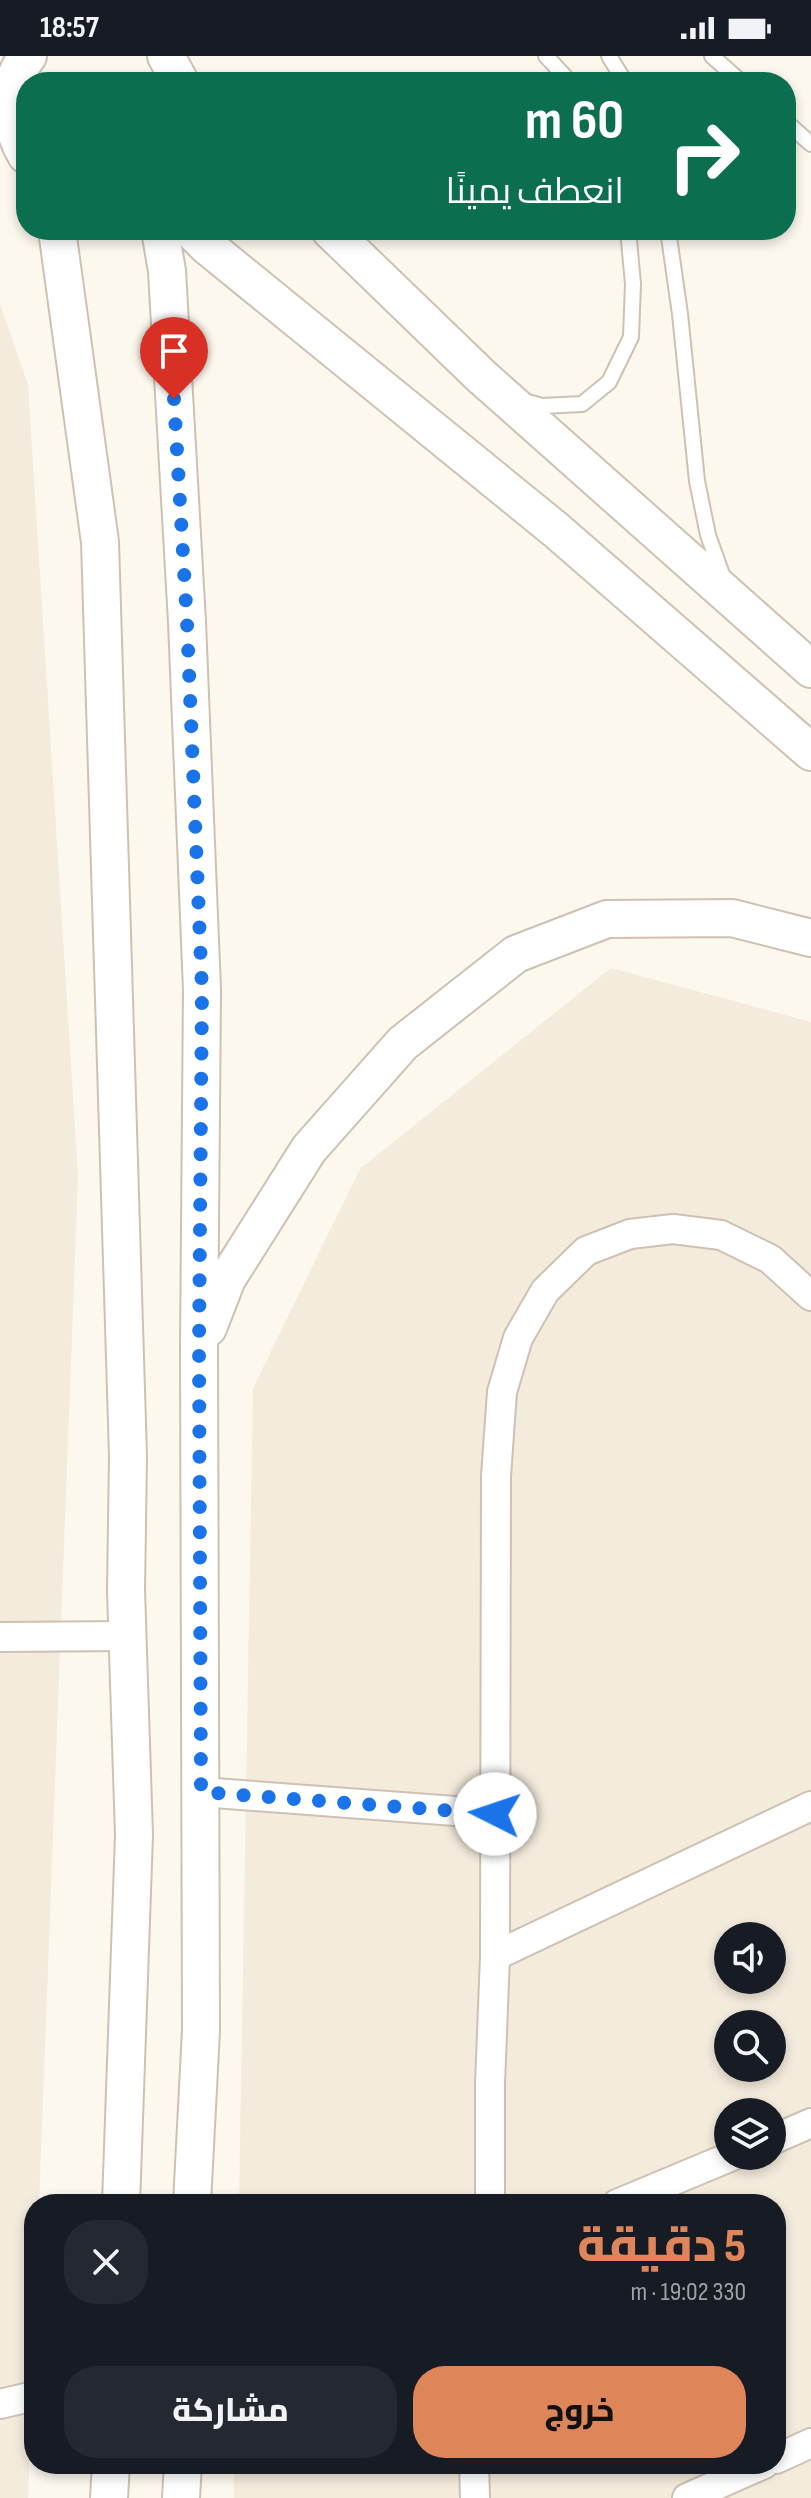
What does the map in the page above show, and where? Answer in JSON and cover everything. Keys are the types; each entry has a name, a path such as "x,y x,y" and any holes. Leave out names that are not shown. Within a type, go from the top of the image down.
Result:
{"street":[{"path":"14,72 11,112 16,134"},
{"path":"58,240 100,542 128,1456 126,1590 134,1835 121,2194"},
{"path":"162,240 167,271 187,622 202,990 199,1348 201,2030 193,2194"},
{"path":"201,240 556,530 811,752"},
{"path":"340,240 504,396 811,669"},
{"path":"199,1348 227,1279 309,1149 403,1043 516,954 607,919 732,918 811,938"},
{"path":"490,2194 495,1956 496,1476 502,1392 518,1338 545,1291 586,1251 630,1234 673,1229 721,1235 770,1259 811,1296"},
{"path":"0,1637 128,1636"},
{"path":"201,1792 495,1814"},
{"path":"495,1956 811,1806"},
{"path":"786,2134 811,2123"},
{"path":"641,2194 714,2164"},
{"path":"0,2404 24,2398"},
{"path":"786,2454 811,2443"},
{"path":"109,2498 110,2474"},
{"path":"181,2498 182,2474"},
{"path":"474,2474 475,2498"},
{"path":"687,2498 741,2474"}],"lane":[{"path":"546,56 561,72"},
{"path":"712,56 730,72"},
{"path":"504,396 542,406 582,404 609,382 631,337 633,284 629,240"},
{"path":"669,240 697,481 708,535 729,595"}],"shaded area":[{"path":"0,304 28,385 78,1176 39,2194 24,2194 24,2474 29,2474 28,2498 0,2498"},
{"path":"611,968 811,1022 811,2498 234,2498 234,2474 786,2474 786,2194 239,2194 253,1388 360,1169"}],"route":[{"path":"174,399 187,622 202,990 199,1348 201,1792 495,1814"}]}
